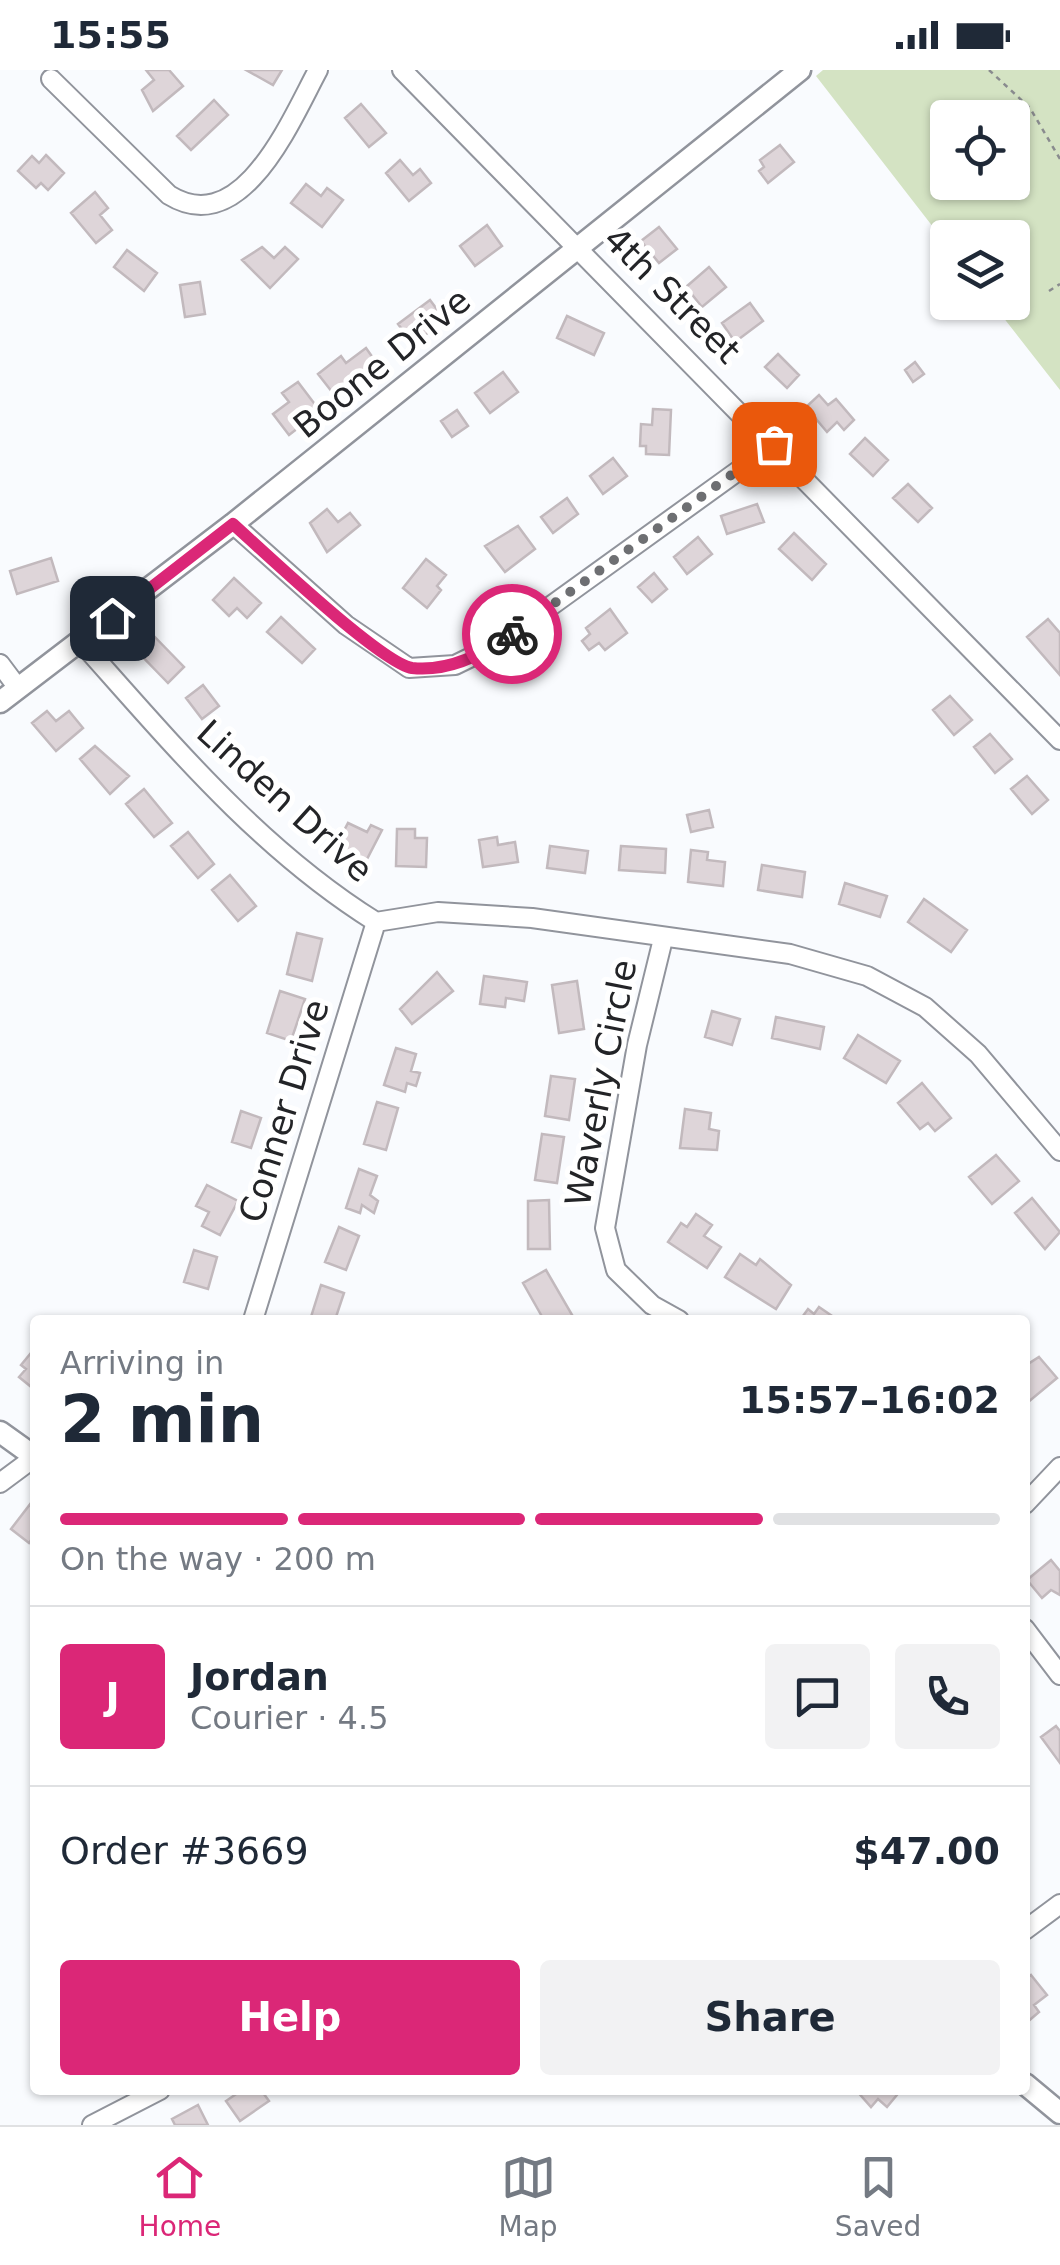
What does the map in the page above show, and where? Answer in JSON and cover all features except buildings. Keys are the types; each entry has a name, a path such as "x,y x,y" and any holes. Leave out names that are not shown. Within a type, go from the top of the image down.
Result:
{"street":[{"path":"52,79 169,196 187,206 202,208 235,191 269,160 318,70"},
{"name":"4th Street","path":"402,70 774,444 1060,740"},
{"name":"Boone Drive","path":"0,702 233,524 800,70"},
{"path":"233,524 346,625 409,668 455,665 498,644 774,444"},
{"name":"Linden Drive","path":"81,642 204,780 325,890 376,922 438,912 532,918 662,939"},
{"path":"0,664 18,688"},
{"name":"Conner Drive","path":"255,1315 376,922"},
{"name":"Waverly Circle","path":"669,1315 652,1306 616,1270 605,1228 637,1045 662,939 790,954 867,976 925,1006 978,1054 1060,1151"},
{"path":"0,1432 30,1453"},
{"path":"0,1484 30,1461"},
{"path":"1030,1499 1060,1467"},
{"path":"1030,1636 1060,1676"},
{"path":"1030,1926 1060,1904"},
{"path":"1030,2088 1060,2112"},
{"path":"92,2125 150,2095"}],"path":[{"path":"989,70 1030,108 1060,159"},
{"path":"1050,291 1060,284"}],"green space":[{"path":"823,70 1060,70 1060,390 1005,320 1030,320 1030,220 930,220 930,223 816,76"}],"way so far":[{"path":"512,634 774,444"}],"route":[{"path":"112,618 233,524 346,625 409,668 455,665 512,634"}]}
